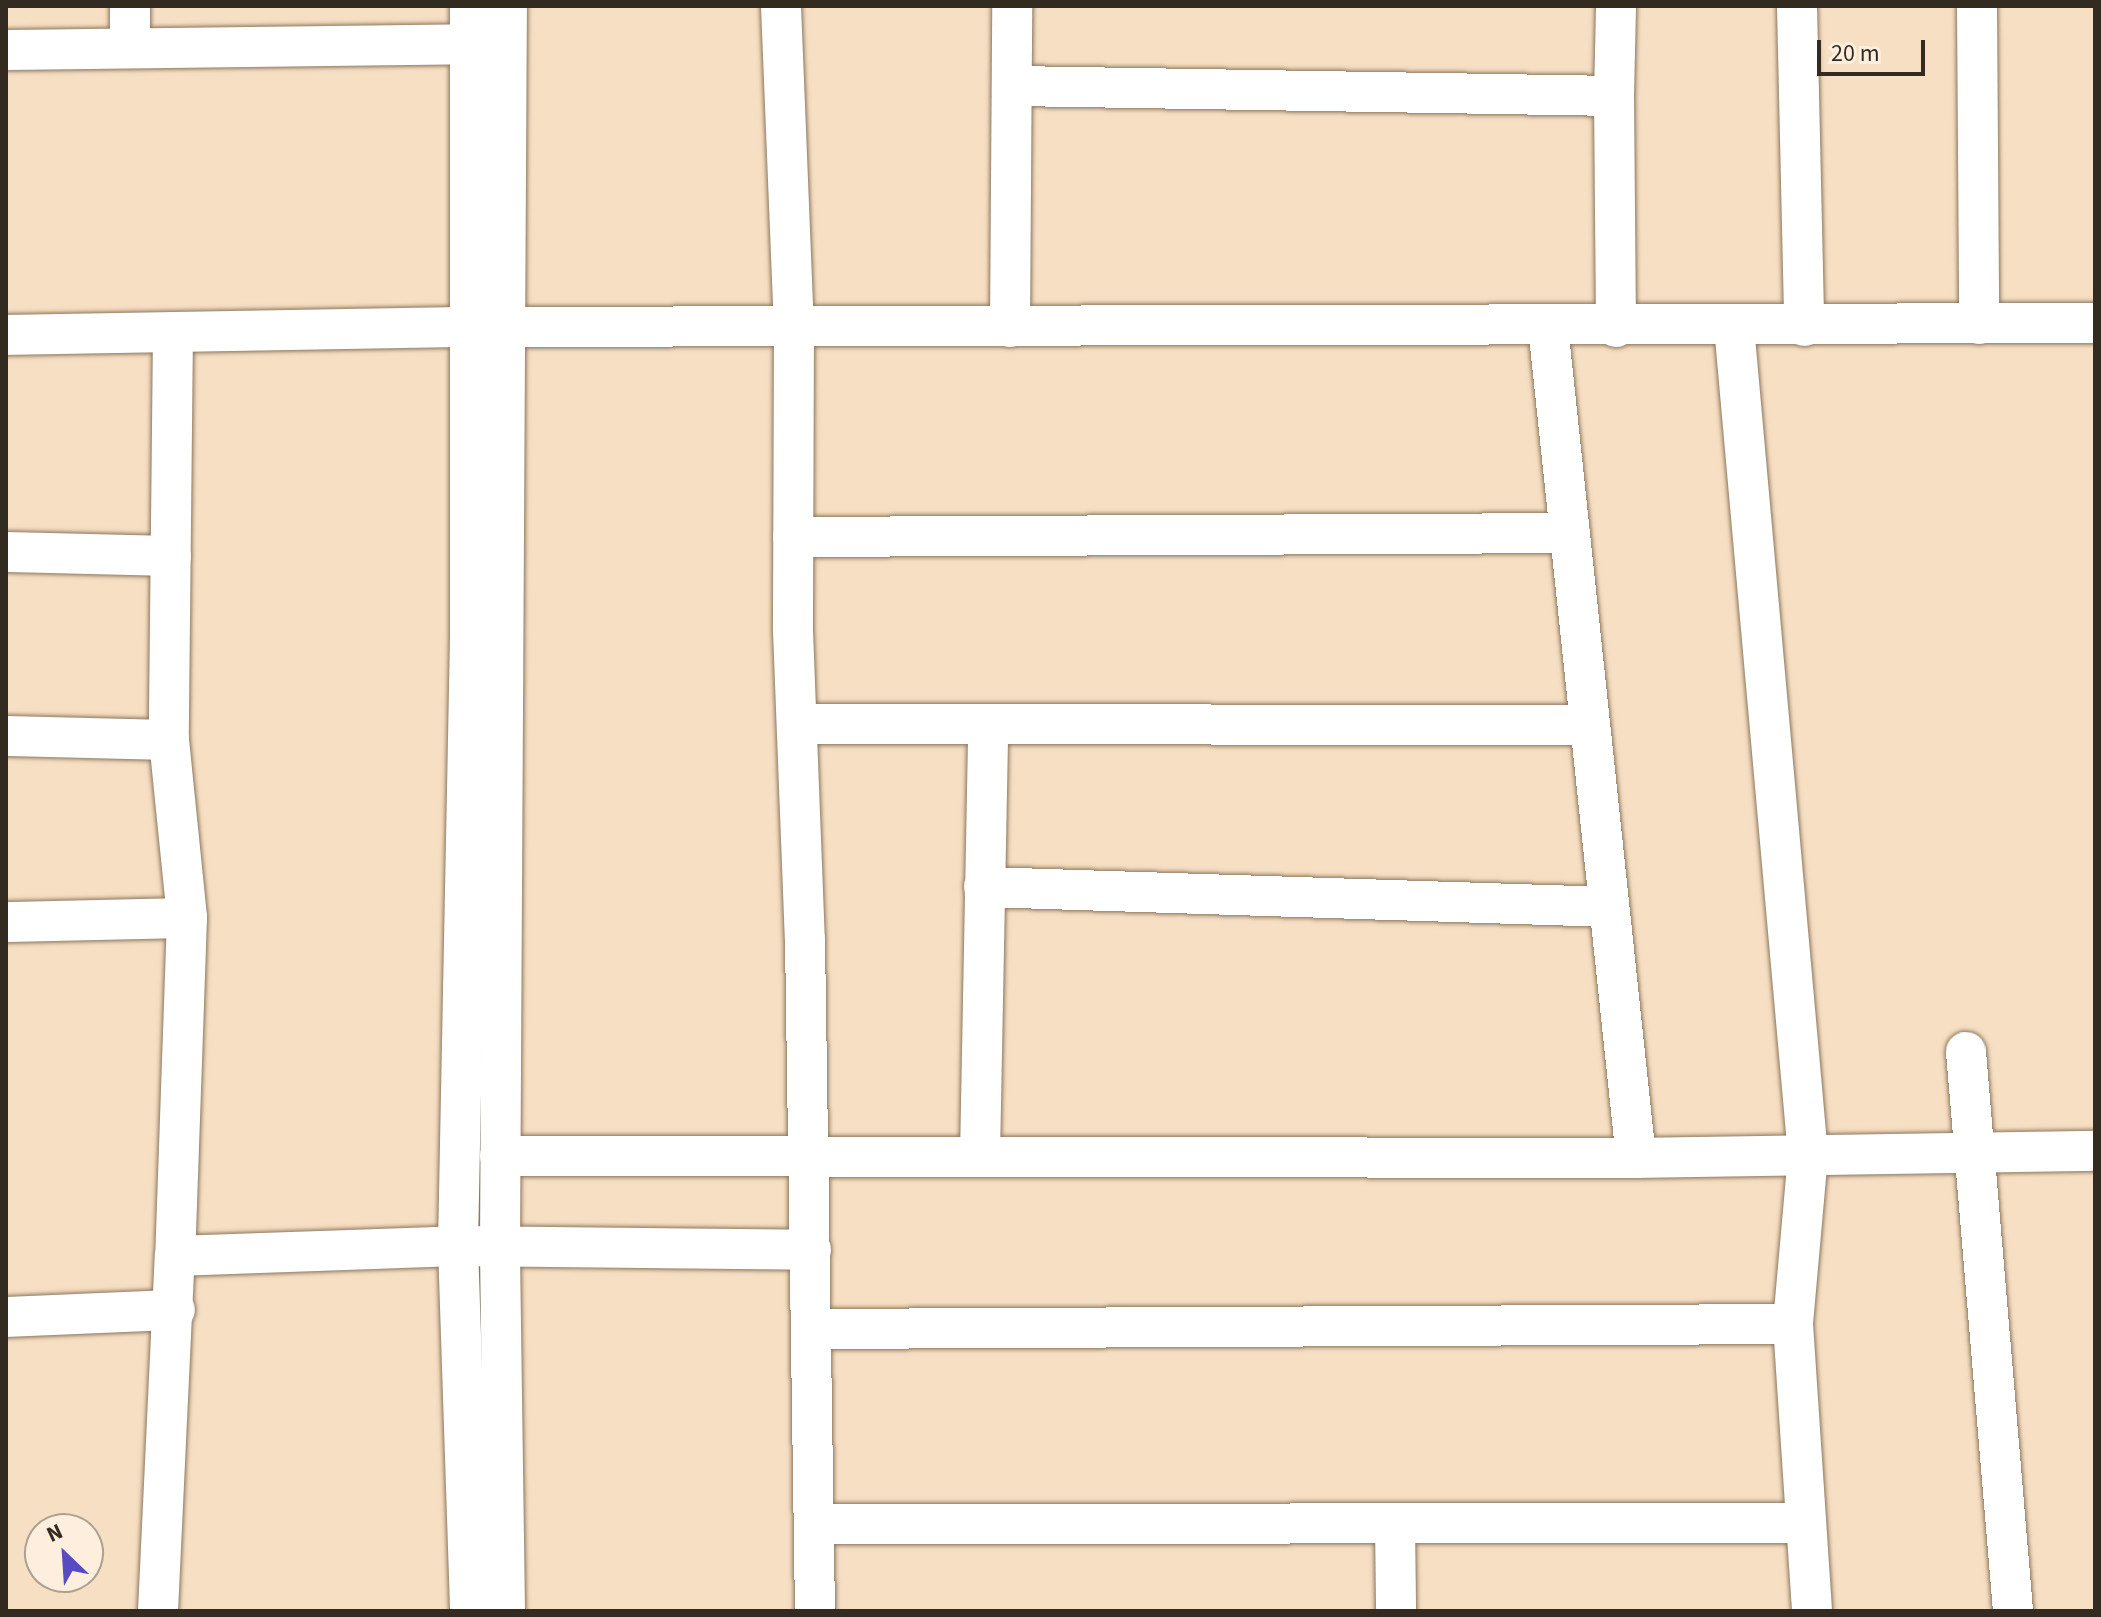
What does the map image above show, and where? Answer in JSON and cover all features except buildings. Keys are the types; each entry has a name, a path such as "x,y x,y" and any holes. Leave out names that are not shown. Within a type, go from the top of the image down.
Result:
{"street":[{"path":"130,6 130,48"},
{"path":"470,1611 458,1246 470,637 507,6"},
{"path":"781,6 794,327 793,537 810,1156 815,1611"},
{"path":"1010,327 1014,86 1012,6"},
{"path":"1616,6 1616,327"},
{"path":"1797,6 1804,326"},
{"path":"1977,6 1979,324"},
{"path":"6,50 130,48 470,25 486,327 505,1611"},
{"path":"1014,86 1614,96"},
{"path":"6,335 486,327 1616,327 2095,323"},
{"path":"1734,326 1808,1155 1793,1324 1812,1611"},
{"path":"1548,327 1636,1158"},
{"path":"158,1611 175,1310 187,918 169,740 173,332"},
{"path":"793,537 1570,533"},
{"path":"6,552 171,556"},
{"path":"797,724 1590,725"},
{"path":"980,1156 988,724"},
{"path":"6,736 169,740"},
{"path":"984,887 1609,907"},
{"path":"6,922 187,918"},
{"path":"1966,1052 2013,1611"},
{"path":"500,1156 1636,1158 2095,1151"},
{"path":"175,1256 458,1246 811,1250"},
{"path":"6,1317 175,1310"},
{"path":"812,1329 1793,1324"},
{"path":"1395,1523 1396,1611"},
{"path":"814,1524 1806,1523"}]}
